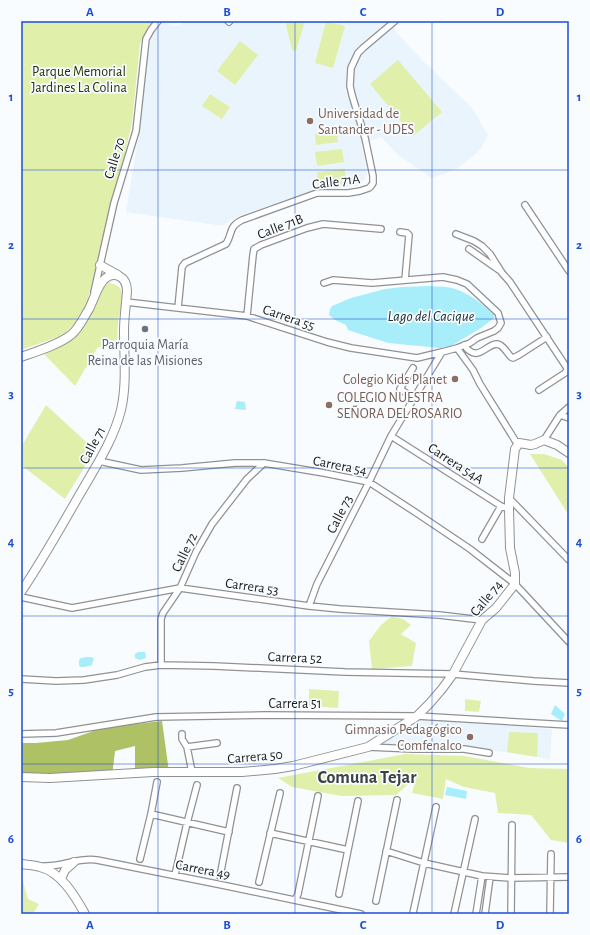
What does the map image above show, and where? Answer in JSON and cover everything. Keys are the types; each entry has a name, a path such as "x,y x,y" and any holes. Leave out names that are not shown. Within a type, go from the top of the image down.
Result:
{"street":[{"name":"Calle 70","path":"91,304 114,203 136,131 146,39 158,21"},
{"name":"Calle 71A","path":"178,308 182,268 185,263 226,244 235,224 242,220 317,193 348,193 360,191 371,186 374,180 372,170 365,138 350,86 351,68 358,53 395,21"},
{"path":"525,205 569,271"},
{"name":"Calle 71B","path":"247,316 254,249 307,228 323,224 381,229"},
{"path":"324,283 333,280 372,283 405,280 409,235 407,233 400,232"},
{"path":"456,234 474,241 490,254 547,336 567,368 565,373 539,390"},
{"path":"469,249 502,273"},
{"path":"100,265 120,276"},
{"path":"98,287 107,276 120,276"},
{"name":"Calle 71","path":"21,592 45,555 115,430 121,409 124,378 124,331 127,292 124,280 120,276"},
{"name":"Carrera 55","path":"126,302 247,316 313,338 351,348 417,358 467,344 494,331 501,323 498,313 467,284 457,280 443,278 405,280"},
{"path":"98,287 106,280 111,279 120,282 127,292"},
{"name":"Calle 70","path":"21,357 68,337 75,330 91,304 98,287"},
{"path":"467,344 467,350 471,353 484,350 496,344 503,347 511,357 515,357 547,336"},
{"path":"457,348 474,370 480,384 518,445 520,443 526,445 535,444 544,440 560,415 569,407"},
{"name":"Calle 73","path":"309,606 317,584 391,436 442,352"},
{"path":"413,368 400,389 414,398"},
{"path":"560,415 569,418"},
{"name":"Carrera 54A","path":"391,436 505,507"},
{"path":"544,440 557,445 569,453"},
{"name":"Calle 74","path":"368,747 417,716 430,703 453,674 482,620 496,608 515,584 515,573 505,507 509,498 515,449 518,445"},
{"name":"Carrera 54","path":"99,461 141,470 235,463 264,463 369,482 470,549 515,584 569,642"},
{"name":"Calle 72","path":"161,665 162,614 180,588 196,552 212,524 246,479 264,463"},
{"path":"509,498 569,560"},
{"path":"482,540 505,507"},
{"name":"Carrera 53","path":"21,597 72,608 180,588 309,606 439,615 482,620"},
{"name":"Carrera 52","path":"21,679 56,681 84,680 117,675 145,667 161,665 453,674 569,683"},
{"name":"Carrera 51","path":"21,734 56,733 156,717 264,715 417,716 569,725"},
{"path":"182,734 182,740 188,747 192,772"},
{"path":"188,747 217,743"},
{"name":"Carrera 50","path":"21,777 50,778 146,773 242,772 293,766 368,747 464,749 489,753"},
{"path":"140,859 157,782"},
{"path":"175,875 197,785"},
{"path":"220,876 237,788"},
{"path":"259,882 280,793"},
{"path":"295,900 298,894 318,796"},
{"path":"376,902 397,800"},
{"path":"339,894 358,801"},
{"path":"413,913 436,807"},
{"path":"151,814 229,832"},
{"path":"454,914 475,819"},
{"path":"510,914 512,825"},
{"path":"270,833 348,850"},
{"path":"386,851 424,863 482,876 511,878 569,877"},
{"path":"550,914 552,854"},
{"name":"Carrera 49","path":"39,866 54,866 92,859 361,914"},
{"path":"61,879 65,870 74,862"},
{"path":"21,864 39,866 54,873 70,890 85,914"},
{"path":"476,914 482,876"},
{"path":"485,914 490,877"}],"shaded area":[{"name":"Universidad de Santander - UDES","path":"161,21 175,26 180,25 184,21 392,21 396,32 423,61 472,108 488,135 480,150 457,169 432,178 398,155 381,137 361,144 367,173 362,183 357,186 316,190 233,218 223,226 126,212 139,133 149,45 153,33"},
{"name":"Gimnasio Pedagógico Comfenalco","path":"418,718 552,729 550,759 470,747 377,745"}],"green space":[{"name":"Parque Memorial Jardines La Colina","path":"21,21 153,21 140,44 132,123 87,303 75,323 65,333 58,337 21,350"},
{"path":"285,21 305,21 296,51 292,50"},
{"path":"326,21 345,26 333,68 315,63"},
{"path":"240,41 258,55 235,85 217,71"},
{"path":"398,60 442,112 413,136 370,84"},
{"path":"210,94 230,107 222,119 202,106"},
{"path":"337,131 338,142 316,145 315,134"},
{"path":"342,149 344,162 317,166 315,152"},
{"path":"345,169 346,184 319,187 317,172"},
{"path":"109,283 116,285 122,293 117,346 98,347 75,386 44,354 63,345 74,337 94,309 101,290"},
{"path":"46,405 95,450 65,499 21,465 21,447"},
{"path":"530,454 544,454 562,460 569,468 569,518 568,514"},
{"path":"392,616 403,619 411,625 401,634 416,643 412,666 372,669 369,641 381,625"},
{"path":"309,689 339,691 338,708 309,706"},
{"path":"465,699 481,701 479,712 465,711"},
{"path":"162,721 169,772 135,773 135,746 115,751 112,777 21,780 21,743 68,740 102,728"},
{"path":"509,732 538,733 537,757 507,752"},
{"path":"405,754 465,756 529,768 569,769 569,843 551,840 531,815 498,813 495,793 464,787 446,779 443,799 412,793 416,777 396,795 341,796 292,787 278,778"},
{"path":"21,875 28,899 39,904 33,914 21,914"}],"water":[{"name":"Lago del Cacique","path":"430,286 453,288 472,297 494,315 494,318 481,328 451,346 440,348 388,343 348,330 346,325 335,320 329,315 332,306 351,298 385,289"},
{"path":"237,401 245,402 246,410 235,409"},
{"path":"138,652 145,652 146,658 140,660 135,658 135,654"},
{"path":"87,657 94,658 92,665 80,667 79,660"},
{"path":"555,705 565,714 562,721 551,714"},
{"path":"447,787 467,791 466,799 445,795"}],"place":[{"name":"Universidad de Santander - UDES","path":"310,121"},
{"name":"Parroquia María Reina de las Misiones","path":"145,329"},
{"name":"Colegio Kids Planet","path":"455,379"},
{"name":"COLEGIO NUESTRA SEÑORA DEL ROSARIO","path":"329,405"},
{"name":"Gimnasio Pedagógico Comfenalco","path":"470,737"}],"district":[{"name":"Comuna Tejar","path":"367,777"}]}
